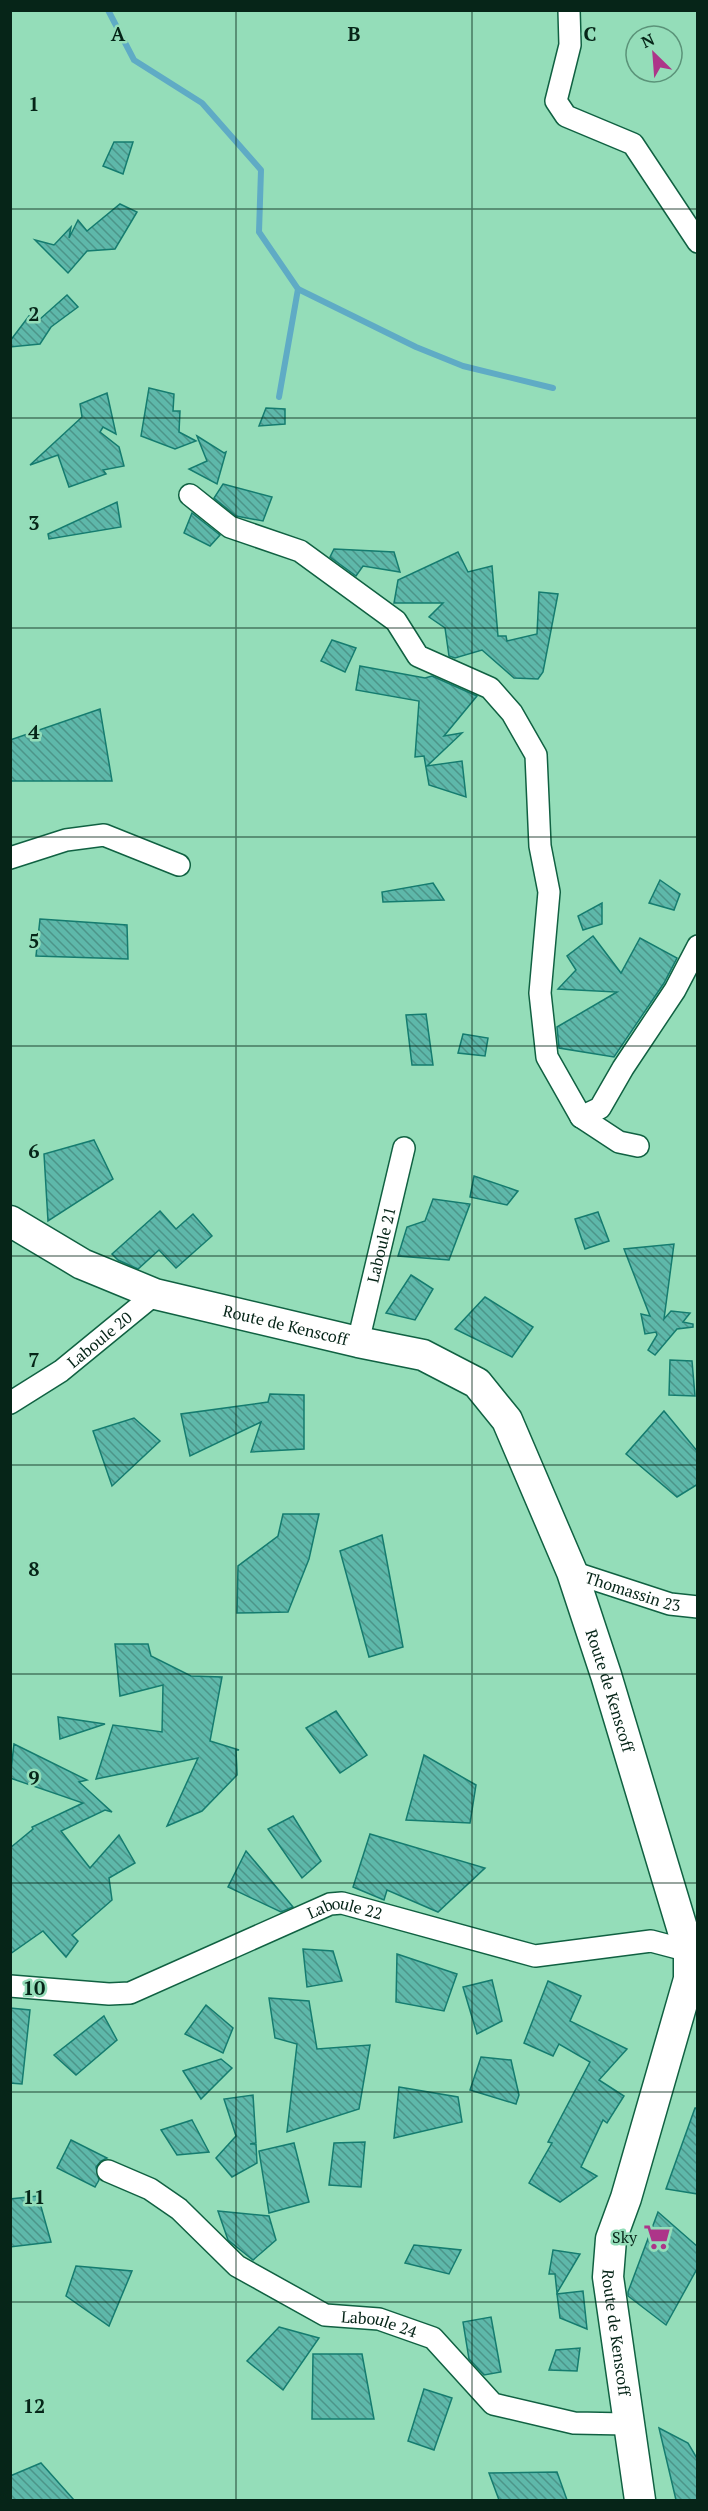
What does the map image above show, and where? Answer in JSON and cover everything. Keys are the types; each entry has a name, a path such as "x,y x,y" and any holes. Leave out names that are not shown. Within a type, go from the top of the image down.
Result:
{"main road":[{"name":"Route de Kenscoff","path":"10,1221 82,1264 155,1294 423,1355 477,1383 507,1420 572,1572 606,1675 689,1951 689,1979 626,2198 611,2239 608,2277 627,2424 640,2500"}],"street":[{"path":"569,10 570,45 556,101 566,116 633,144 698,242"},
{"path":"190,495 230,527 300,551 396,621 418,656 490,688 512,713 536,754 540,846 549,891 540,993 547,1057 581,1117 619,1142 638,1146"},
{"path":"10,858 66,840 104,835 179,865"},
{"path":"581,1117 600,1108 623,1068 675,990 698,946"},
{"name":"Laboule 21","path":"358,1342 404,1148"},
{"name":"Laboule 20","path":"10,1403 61,1371 155,1294"},
{"name":"Thomassin 23","path":"572,1572 670,1604 698,1607"},
{"name":"Laboule 22","path":"10,1986 109,1995 130,1993 330,1905 342,1903 535,1956 651,1941 689,1951"},
{"name":"Laboule 24","path":"108,2171 150,2189 179,2209 237,2266 325,2316 379,2319 433,2338 493,2404 574,2423 627,2424"}],"building":[{"path":"114,142 133,142 123,174 103,166"},
{"path":"120,204 137,212 115,249 87,251 68,273 35,240 54,245 71,227 69,238 78,220 87,231"},
{"path":"67,295 78,307 51,327 40,344 10,347 10,341 29,316 39,320"},
{"path":"149,388 174,394 173,411 180,411 179,432 196,441 175,449 141,436"},
{"path":"107,393 116,434 103,427 100,432 119,447 124,466 103,470 106,474 69,487 58,455 30,465 82,417 80,404"},
{"path":"266,408 285,409 285,424 259,426"},
{"path":"197,436 224,453 226,452 217,484 189,469 207,461"},
{"path":"223,484 272,497 263,521 236,516 214,498"},
{"path":"117,502 121,527 49,539 48,534"},
{"path":"192,513 220,535 210,546 184,533"},
{"path":"334,549 394,552 400,572 363,566 356,576 330,557"},
{"path":"458,552 468,572 492,566 498,636 506,636 507,641 537,634 539,592 558,594 543,672 538,679 514,678 482,650 455,658 449,656 445,628 429,617 443,603 394,603 398,580"},
{"path":"332,640 356,648 345,672 321,661"},
{"path":"360,666 425,678 432,676 477,696 444,736 462,733 427,766 462,761 466,797 429,785 424,756 415,757 419,701 356,690"},
{"path":"100,709 112,781 10,781 10,740"},
{"path":"660,880 680,894 674,910 649,903"},
{"path":"433,883 444,900 383,902 382,892"},
{"path":"602,903 602,924 583,930 578,916"},
{"path":"40,919 127,925 128,959 36,956"},
{"path":"593,936 621,973 640,938 677,958 664,983 614,1057 559,1048 557,1027 617,992 558,989 576,970 567,956"},
{"path":"426,1014 433,1065 412,1065 406,1015"},
{"path":"463,1034 488,1038 485,1056 458,1053"},
{"path":"94,1140 113,1179 48,1221 44,1154"},
{"path":"474,1176 518,1191 507,1205 470,1197"},
{"path":"433,1199 470,1204 449,1260 398,1256 407,1227 425,1221"},
{"path":"160,1211 176,1229 193,1214 212,1236 176,1268 159,1250 138,1269 118,1260 112,1254"},
{"path":"598,1212 609,1241 585,1249 575,1219"},
{"path":"674,1244 664,1319 671,1311 690,1313 683,1322 693,1324 693,1327 677,1329 655,1355 648,1350 657,1335 656,1332 645,1334 641,1314 650,1316 624,1249"},
{"path":"411,1275 433,1289 415,1320 386,1313"},
{"path":"485,1297 533,1327 512,1357 455,1329"},
{"path":"670,1360 692,1361 695,1396 669,1395"},
{"path":"270,1394 304,1395 304,1449 251,1452 261,1422 190,1456 181,1414 268,1402"},
{"path":"664,1411 698,1452 698,1484 677,1497 626,1454"},
{"path":"134,1418 160,1441 112,1486 93,1431"},
{"path":"283,1514 319,1514 309,1559 288,1612 237,1613 238,1566 278,1536"},
{"path":"382,1535 403,1647 369,1657 340,1551"},
{"path":"115,1644 148,1644 151,1656 191,1676 222,1677 210,1741 239,1750 236,1750 237,1775 202,1811 167,1826 198,1758 96,1779 113,1725 162,1732 163,1685 120,1696"},
{"path":"336,1711 367,1755 340,1773 306,1728"},
{"path":"58,1717 105,1724 60,1739"},
{"path":"14,1744 87,1780 79,1782 112,1812 105,1810 61,1831 90,1868 119,1835 135,1863 109,1878 112,1900 72,1935 78,1941 66,1957 43,1931 10,1954 10,1848 33,1829 32,1827 83,1803 10,1778"},
{"path":"424,1755 476,1785 470,1823 406,1820"},
{"path":"293,1816 321,1861 302,1878 268,1829"},
{"path":"370,1834 485,1868 438,1912 387,1890 384,1900 353,1887"},
{"path":"246,1851 293,1907 281,1912 228,1887"},
{"path":"303,1949 333,1951 342,1981 307,1987"},
{"path":"397,1954 457,1974 444,2011 396,2002"},
{"path":"492,1980 502,2021 477,2034 463,1987"},
{"path":"548,1981 581,1996 570,2021 627,2049 599,2080 624,2096 607,2123 603,2120 581,2167 597,2176 560,2202 529,2183 552,2143 548,2142 590,2062 559,2044 553,2056 524,2043"},
{"path":"269,1998 309,2001 317,2049 370,2045 359,2109 287,2132 297,2044 275,2038"},
{"path":"206,2005 233,2028 223,2053 185,2034"},
{"path":"10,2008 30,2010 22,2084 10,2083"},
{"path":"104,2016 117,2040 76,2075 54,2055"},
{"path":"481,2057 511,2060 519,2095 516,2104 470,2090"},
{"path":"221,2059 232,2068 201,2099 183,2071"},
{"path":"399,2087 458,2097 462,2122 394,2138"},
{"path":"253,2095 256,2143 250,2144 256,2144 257,2163 232,2177 216,2158 236,2136 224,2099"},
{"path":"695,2108 698,2108 698,2194 666,2189"},
{"path":"192,2120 209,2152 177,2155 161,2130"},
{"path":"71,2140 107,2158 96,2167 99,2180 95,2187 57,2168"},
{"path":"365,2142 361,2187 329,2185 334,2143"},
{"path":"294,2143 309,2202 269,2213 259,2151"},
{"path":"38,2196 51,2242 10,2247 10,2199"},
{"path":"218,2211 269,2216 276,2240 253,2260 228,2240"},
{"path":"658,2212 698,2247 698,2267 666,2325 628,2296"},
{"path":"414,2245 461,2250 449,2274 405,2263"},
{"path":"553,2250 580,2254 557,2293 555,2274 549,2274"},
{"path":"76,2266 132,2271 109,2326 66,2296"},
{"path":"583,2291 587,2329 560,2318 557,2294"},
{"path":"491,2317 501,2372 484,2375 469,2359 463,2322"},
{"path":"279,2327 319,2338 283,2390 247,2361"},
{"path":"580,2348 577,2371 549,2370 556,2350"},
{"path":"313,2354 362,2354 374,2419 312,2419"},
{"path":"424,2389 452,2398 434,2450 408,2441"},
{"path":"659,2428 688,2443 698,2460 698,2500 676,2500"},
{"path":"41,2463 74,2500 10,2500 10,2476"},
{"path":"557,2472 567,2500 499,2500 489,2473"}],"waterway":[{"path":"108,10 134,60 202,103 261,170 259,232 298,289 279,397"},
{"path":"298,289 416,347 463,366 553,388"}],"place":[{"name":"Sky","path":"657,2237"}]}
